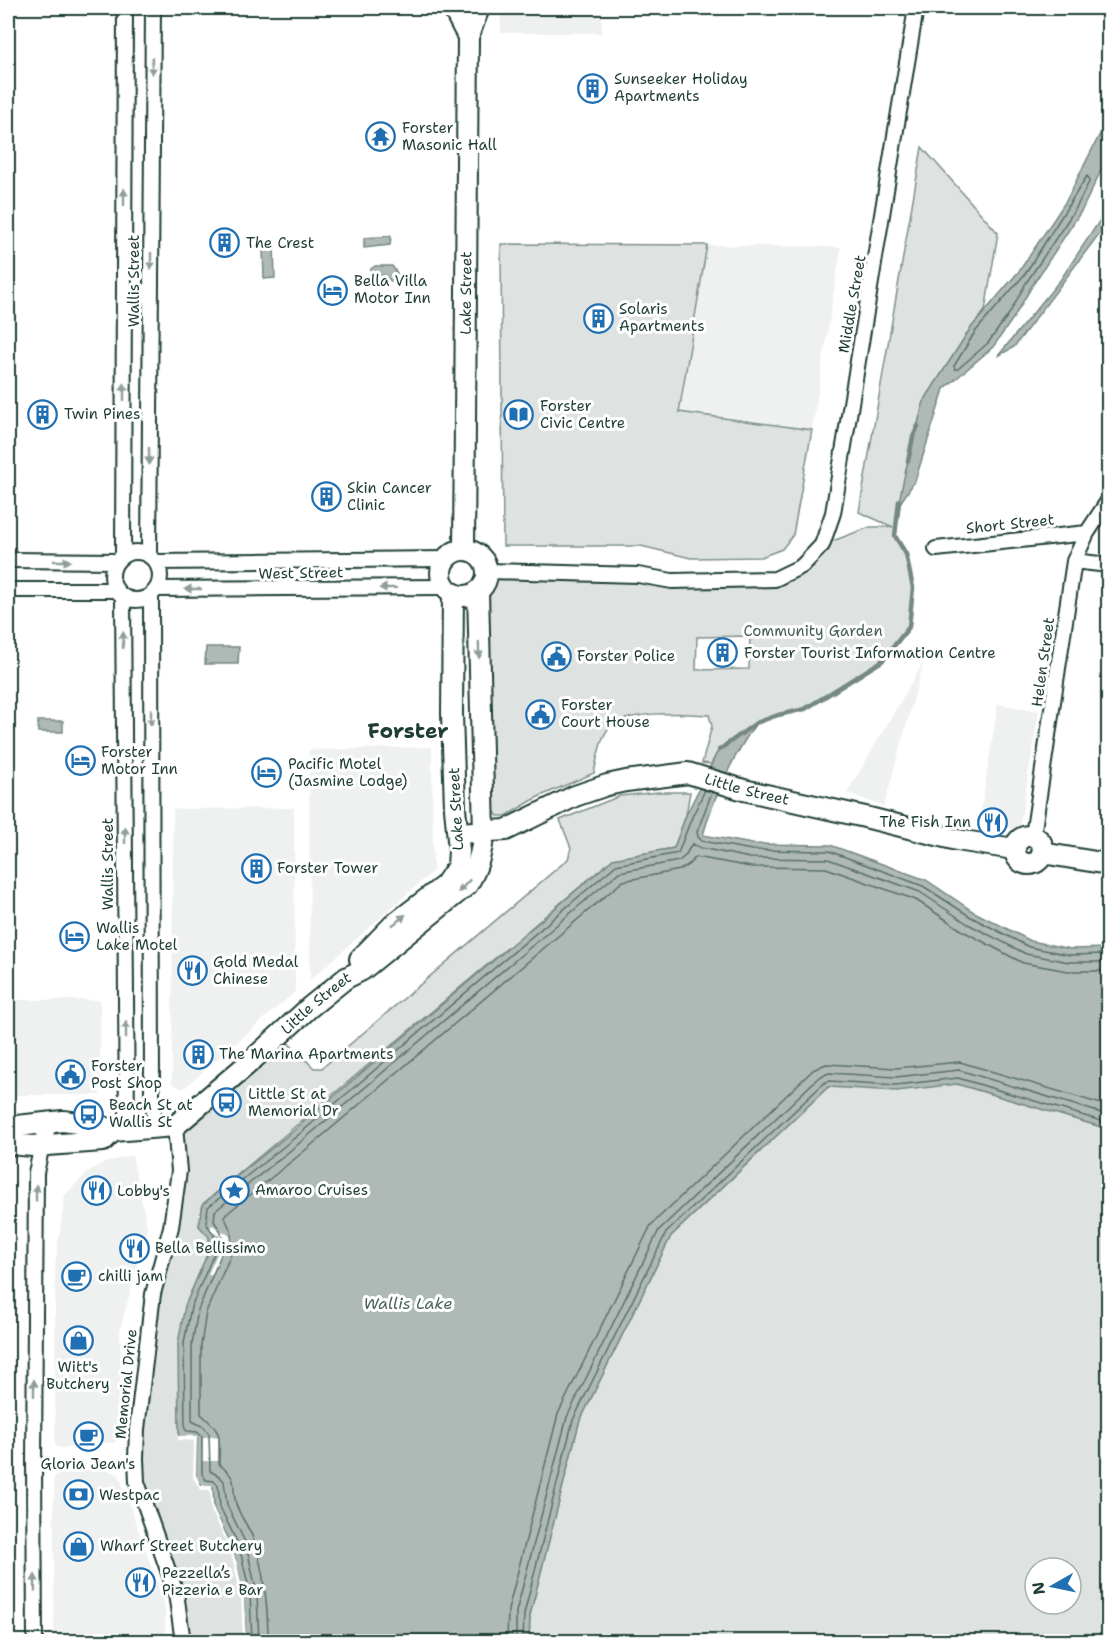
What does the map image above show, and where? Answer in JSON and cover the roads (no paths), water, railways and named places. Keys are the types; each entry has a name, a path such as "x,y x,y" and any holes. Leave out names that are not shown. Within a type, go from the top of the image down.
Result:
{"street":[{"name":"Wallis Street","path":"120,558 125,8"},
{"name":"Wallis Street","path":"152,558 153,8"},
{"name":"Lake Street","path":"453,8 468,37"},
{"name":"Lake Street","path":"464,549 468,37 479,8"},
{"name":"Middle Street","path":"487,571 638,575 672,581 775,579 802,566 822,545 834,513 916,8"},
{"name":"Helen Street","path":"1038,845 1074,561 1087,532 1108,501"},
{"name":"Short Street","path":"936,549 1087,532"},
{"path":"471,550 482,558 487,571 484,583 478,591 465,596 450,590 441,573 445,560 453,552 471,550"},
{"path":"8,560 120,558 136,552 152,558 160,576 154,592 152,1093 165,1127 120,1131 86,1123 53,1122 8,1127"},
{"path":"120,558 112,570 112,581 120,594"},
{"name":"West Street","path":"152,558 445,560"},
{"path":"1074,561 1108,566"},
{"path":"8,590 120,594 137,600 154,592"},
{"name":"West Street","path":"154,592 450,590"},
{"name":"Lake Street","path":"346,978 383,934 445,885 458,866 450,590"},
{"name":"Lake Street","path":"478,591 484,833"},
{"name":"Wallis Street","path":"120,594 120,1131"},
{"name":"Little Street","path":"458,833 506,830 575,796 607,785 664,775 695,774 726,784 957,840 1014,849 1017,858 1024,864 1034,863 1041,858 1038,845"},
{"name":"Little Street","path":"165,1127 250,1062 284,1029 346,978 362,970 467,885 480,859 484,833"},
{"path":"1038,845 1108,864"},
{"path":"35,1641 36,1184 40,1146 53,1122"},
{"name":"Memorial Drive","path":"165,1127 179,1171 171,1227 153,1294 137,1429 136,1458 137,1482 176,1593 183,1641"},
{"path":"8,1144 40,1146 103,1141 120,1131"}],"water":[{"path":"1108,118 1108,156 1082,210 993,347 944,389 915,481 898,506 924,401 970,329 1020,270 1066,201"},
{"path":"1108,208 1108,222 1014,347 998,356 1061,279"},
{"path":"391,236 390,245 364,248 364,238"},
{"path":"274,247 275,278 264,279 263,248"},
{"path":"375,266 392,266 397,273 396,278 391,281 383,275 373,278 370,274 371,269"},
{"path":"206,647 239,647 238,664 205,664"},
{"path":"38,721 63,721 63,732 38,732"},
{"name":"Wallis Lake","path":"756,723 725,777 703,835 752,844 830,845 926,880 974,912 1031,941 1071,949 1108,948 1108,1129 957,1084 897,1091 828,1087 671,1236 579,1423 530,1615 529,1641 246,1641 244,1595 233,1548 214,1509 213,1487 203,1487 196,1477 197,1438 179,1437 178,1343 185,1306 210,1248 209,1237 199,1226 203,1204 293,1131 613,859 674,848 686,815 717,753"}],"waterway":[{"path":"908,461 918,426"},
{"path":"719,750 756,723 805,709 882,661 909,627 913,588 906,554 895,536 899,501"}],"place":[{"name":"Sunseeker Holiday Apartments","path":"593,88"},
{"name":"Forster Masonic Hall","path":"381,137"},
{"name":"The Crest","path":"225,243"},
{"name":"Bella Villa Motor Inn","path":"333,290"},
{"name":"Solaris Apartments","path":"598,318"},
{"name":"Twin Pines","path":"43,414"},
{"name":"Forster Civic Centre","path":"519,415"},
{"name":"Skin Cancer Clinic","path":"326,497"},
{"name":"Forster Tourist Information Centre","path":"723,653"},
{"name":"Forster Police","path":"556,656"},
{"name":"Forster Court House","path":"540,714"},
{"name":"Forster Motor Inn","path":"80,761"},
{"name":"Pacific Motel (Jasmine Lodge)","path":"267,773"},
{"name":"The Fish Inn","path":"992,822"},
{"name":"Forster Tower","path":"256,868"},
{"name":"Wallis Lake Motel","path":"75,937"},
{"name":"Gold Medal Chinese","path":"192,971"},
{"name":"The Marina Apartments","path":"198,1054"},
{"name":"Forster Post Shop","path":"70,1075"},
{"name":"Little St at Memorial Dr","path":"227,1103"},
{"name":"Beach St at Wallis St","path":"88,1114"},
{"name":"Amaroo Cruises","path":"234,1190"},
{"name":"Lobby's","path":"96,1191"},
{"name":"Bella Bellissimo","path":"134,1248"},
{"name":"chilli jam","path":"77,1276"},
{"name":"Witt's Butchery","path":"78,1340"},
{"name":"Gloria Jean's","path":"88,1437"},
{"name":"Westpac","path":"78,1495"},
{"name":"Wharf Street Butchery","path":"79,1546"},
{"name":"Pezzella’s Pizzeria e Bar","path":"141,1582"}],"district":[{"name":"Forster","path":"408,731"}],"park label":[{"name":"Community Garden","path":"813,631"}]}
